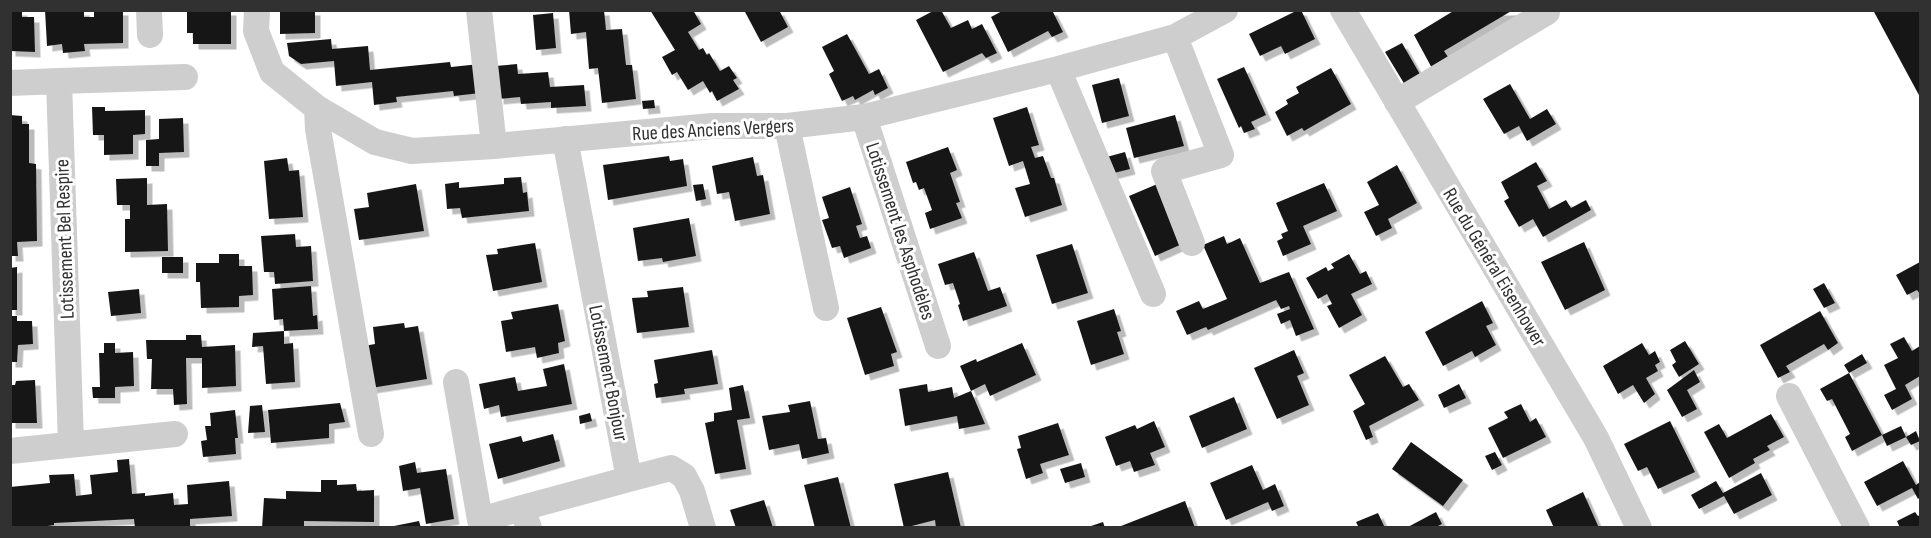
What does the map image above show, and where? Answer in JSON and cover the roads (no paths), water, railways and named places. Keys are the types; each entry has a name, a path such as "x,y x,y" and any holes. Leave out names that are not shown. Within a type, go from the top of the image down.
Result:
{"street":[{"name":"Rue des Anciens Vergers","path":"256,10 256,31 273,72 317,108 375,142 412,151 494,146 712,126 787,126 864,117 1058,69 1175,36 1225,10"},
{"path":"479,10 494,146"},
{"name":"Rue du Général Eisenhower","path":"1343,10 1596,438 1639,528"},
{"path":"1397,102 1547,12"},
{"path":"1175,36 1221,155 1164,171 1192,243"},
{"path":"1058,69 1154,294"},
{"path":"10,83 185,77"},
{"name":"Lotissement Bel Respire","path":"59,81 71,444"},
{"path":"317,108 318,129 371,434"},
{"name":"Lotissement les Asphodèles","path":"864,117 938,346"},
{"path":"787,126 826,308"},
{"name":"Lotissement Bonjour","path":"565,139 629,479"},
{"path":"456,382 480,520 526,518 629,479 671,468 684,476 692,491 703,528"},
{"path":"1790,396 1857,528"},
{"path":"10,451 175,434"}]}
